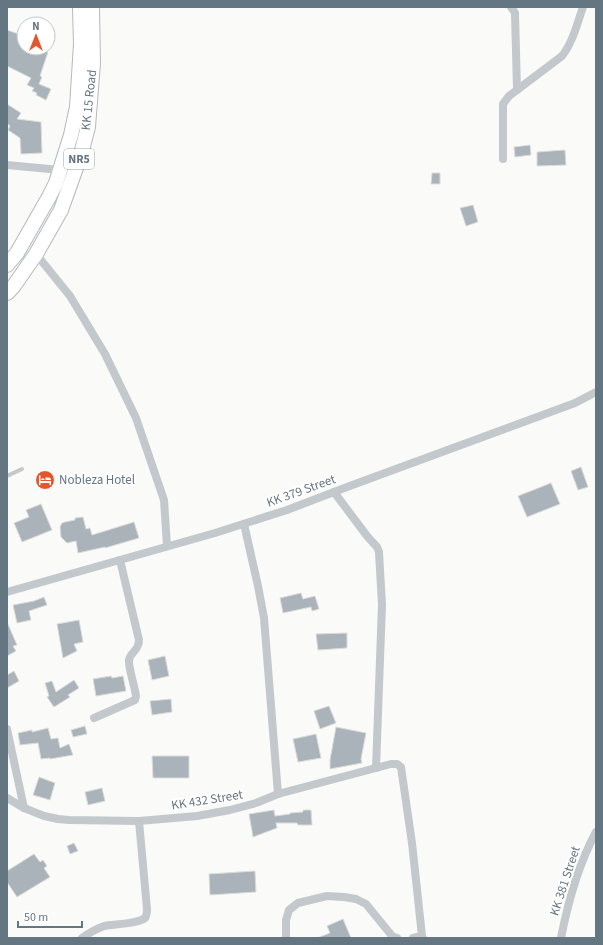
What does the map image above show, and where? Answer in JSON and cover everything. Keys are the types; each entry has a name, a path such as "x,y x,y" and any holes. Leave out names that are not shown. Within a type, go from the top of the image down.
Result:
{"highway":[{"name":"KK 15 Road","path":"7,265 17,253 50,197 71,135 77,107 81,44 80,7"},
{"name":"KK 15 Road","path":"7,293 13,287 36,254 61,210 81,154 88,127 93,63 92,7"}],"street":[{"path":"511,7 515,13 517,90"},
{"path":"503,159 503,104 509,96 562,56 567,50 583,7"},
{"path":"7,165 60,170"},
{"path":"36,254 70,296 105,354 136,418 164,500 167,546"},
{"name":"KK 379 Street","path":"7,592 215,533 287,510 574,403 596,392"},
{"path":"334,492 379,552 382,605 376,768"},
{"path":"244,524 264,618 278,794"},
{"path":"94,718 135,700 136,696 129,663 130,657 138,646 139,640 120,560"},
{"path":"7,729 24,808"},
{"name":"KK 432 Street","path":"7,798 24,808 44,816 58,819 139,821 197,816 230,810 256,803 278,794 391,764 397,764 401,767 423,937"},
{"path":"82,938 90,932 104,926 137,921 146,917 147,909 139,821"},
{"name":"KK 381 Street","path":"561,938 564,920 575,883 585,854 596,832"},
{"path":"286,938 286,920 289,910 298,903 327,896 356,899 366,904 396,938"},
{"path":"413,938 423,937"}],"lane":[{"path":"7,476 22,469"}],"building":[{"path":"7,30 16,33 16,56 47,56 39,84 51,89 46,100 36,95 37,93 32,91 34,88 27,85 31,78 7,66"},
{"path":"7,104 21,113 17,119 41,122 42,153 21,154 20,138 8,130 10,126 7,123"},
{"path":"530,145 531,155 515,157 514,147"},
{"path":"565,150 566,165 537,166 537,152"},
{"path":"432,173 440,173 440,184 431,184"},
{"path":"473,205 478,222 466,226 460,208"},
{"path":"581,467 588,487 578,490 571,471"},
{"path":"551,483 560,504 527,517 518,496"},
{"path":"41,504 52,530 22,542 14,523 29,517 26,510"},
{"path":"83,517 86,529 90,528 92,535 134,522 139,538 105,548 78,553 76,541 67,543 61,537 60,527 62,523 75,520 75,518"},
{"path":"301,593 303,599 315,596 319,609 312,611 311,607 283,613 280,598"},
{"path":"44,597 47,605 29,611 31,620 17,623 13,605 34,601"},
{"path":"79,620 83,642 74,644 77,651 63,658 57,624"},
{"path":"7,622 17,645 13,646 16,651 7,656"},
{"path":"347,633 347,648 318,650 316,634"},
{"path":"165,656 169,676 152,680 148,660"},
{"path":"14,671 19,681 7,688 7,675"},
{"path":"111,676 112,678 123,676 126,691 96,696 93,679"},
{"path":"74,680 79,688 68,695 70,697 54,707 47,697 49,696 45,683 52,681 56,692"},
{"path":"171,699 172,712 152,715 150,701"},
{"path":"329,706 336,723 320,729 314,711"},
{"path":"85,726 87,734 73,737 71,730"},
{"path":"336,727 366,733 361,759 362,763 330,769 330,760"},
{"path":"48,728 51,739 58,738 60,748 69,744 73,755 41,759 38,743 20,745 18,733 32,730 32,732"},
{"path":"316,734 321,758 298,762 293,739"},
{"path":"152,756 189,756 189,778 153,778"},
{"path":"39,777 55,783 50,800 33,795"},
{"path":"102,788 105,801 88,805 85,792"},
{"path":"274,810 275,816 303,812 303,810 311,810 312,825 276,823 277,828 253,837 249,814"},
{"path":"74,843 78,851 70,854 67,846"},
{"path":"34,854 40,862 43,860 47,866 44,868 50,877 17,897 7,882 7,871"},
{"path":"255,871 256,892 210,895 209,874"},
{"path":"343,919 351,938 317,938 330,933 327,926"}],"place":[{"name":"Nobleza Hotel","path":"45,480"}]}
